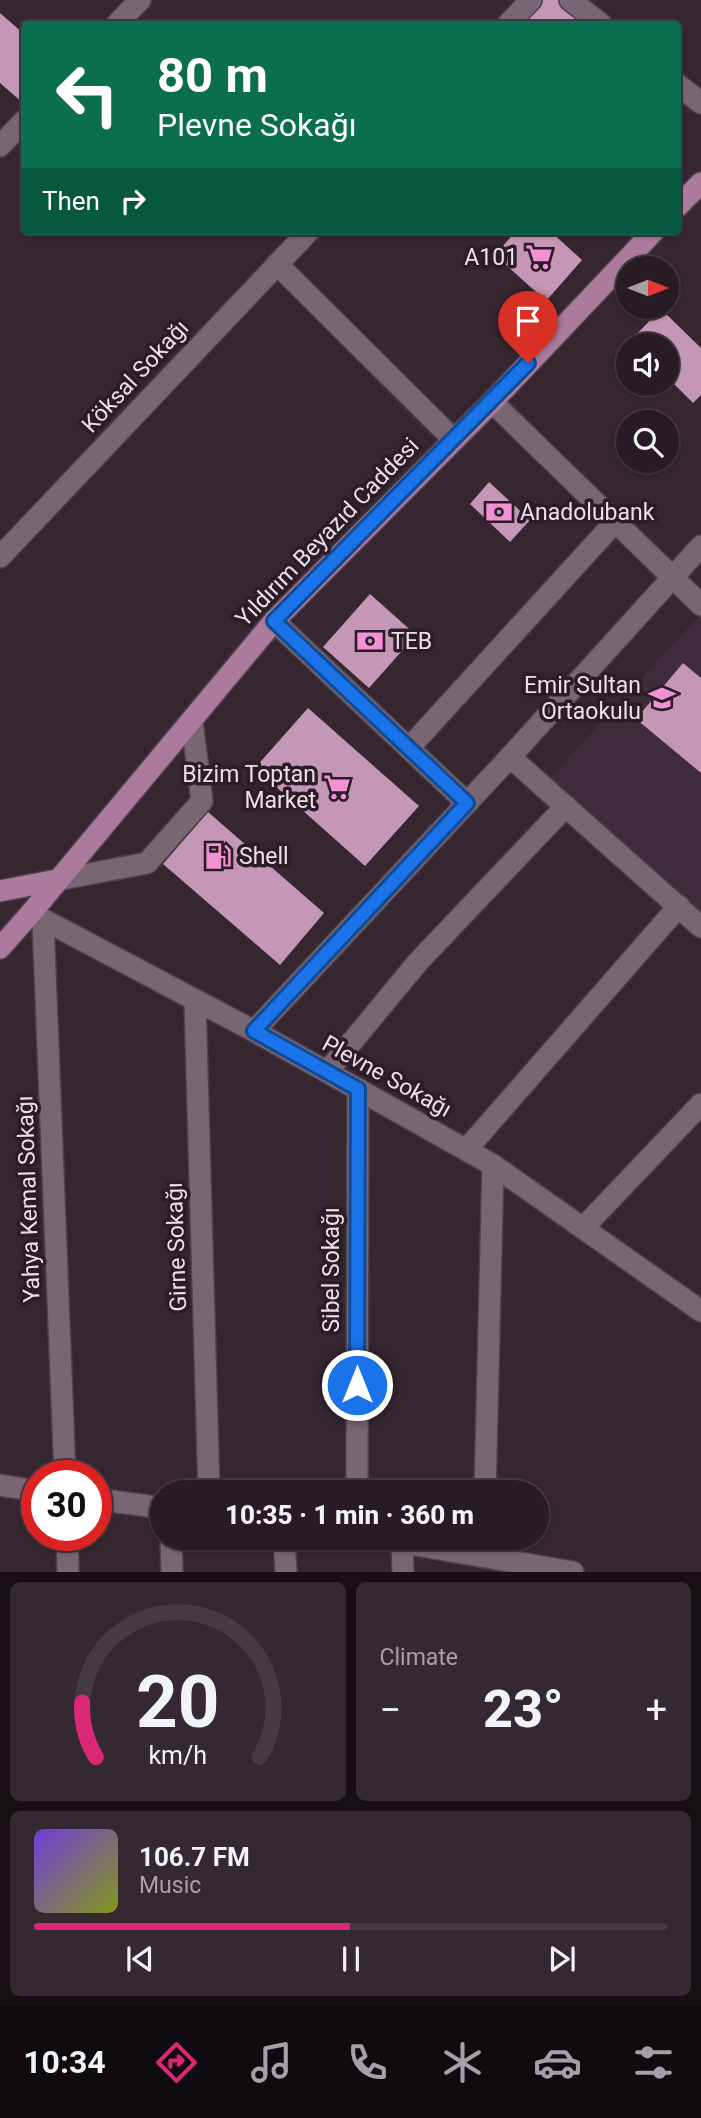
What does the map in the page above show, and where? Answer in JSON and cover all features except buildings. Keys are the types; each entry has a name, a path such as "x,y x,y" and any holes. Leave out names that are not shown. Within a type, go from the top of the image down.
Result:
{"main road":[{"path":"681,203 701,183"},
{"name":"Yıldırım Beyazıd Caddesi","path":"0,948 37,917 57,880 274,621 492,402 650,235"},
{"path":"0,891 57,880"}],"street":[{"path":"120,21 140,0"},
{"path":"511,21 531,0"},
{"path":"570,0 597,21"},
{"path":"681,87 701,103"},
{"path":"0,146 21,124"},
{"name":"Köksal Sokağı","path":"1,555 305,235"},
{"path":"277,264 453,439"},
{"path":"492,402 701,605"},
{"path":"409,748 615,522"},
{"path":"254,1031 510,757 701,546"},
{"path":"274,621 467,803"},
{"path":"57,880 147,863 202,801 192,721"},
{"path":"510,757 701,927"},
{"path":"327,1072 418,962 566,806"},
{"path":"466,1150 679,906"},
{"name":"Plevne Sokağı","path":"37,917 254,1031 493,1165 701,1311"},
{"name":"Yahya Kemal Sokağı","path":"37,917 64,1460"},
{"name":"Girne Sokağı","path":"195,1001 209,1480"},
{"name":"Sibel Sokağı","path":"357,1480 358,1089"},
{"path":"583,1228 701,1104"},
{"path":"485,1480 493,1165"},
{"path":"0,1485 21,1488"},
{"path":"112,1501 150,1506"},
{"path":"171,1550 172,1572"},
{"path":"285,1550 286,1572"},
{"path":"402,1550 403,1572"},
{"path":"488,1550 516,1567 573,1572"},
{"path":"67,1551 68,1572"}],"shaded area":[{"name":"Emir Sultan Ortaokulu","path":"699,616 701,618 701,913 549,779"}],"place":[{"name":"A101","path":"539,257"},
{"name":"Anadolubank","path":"499,512"},
{"name":"TEB","path":"370,641"},
{"name":"Emir Sultan Ortaokulu","path":"662,698"},
{"name":"Bizim Toptan Market","path":"337,787"},
{"name":"Shell","path":"218,856"}],"route":[{"path":"357,1385 358,1089 254,1031 467,803 274,621 528,363"}]}
